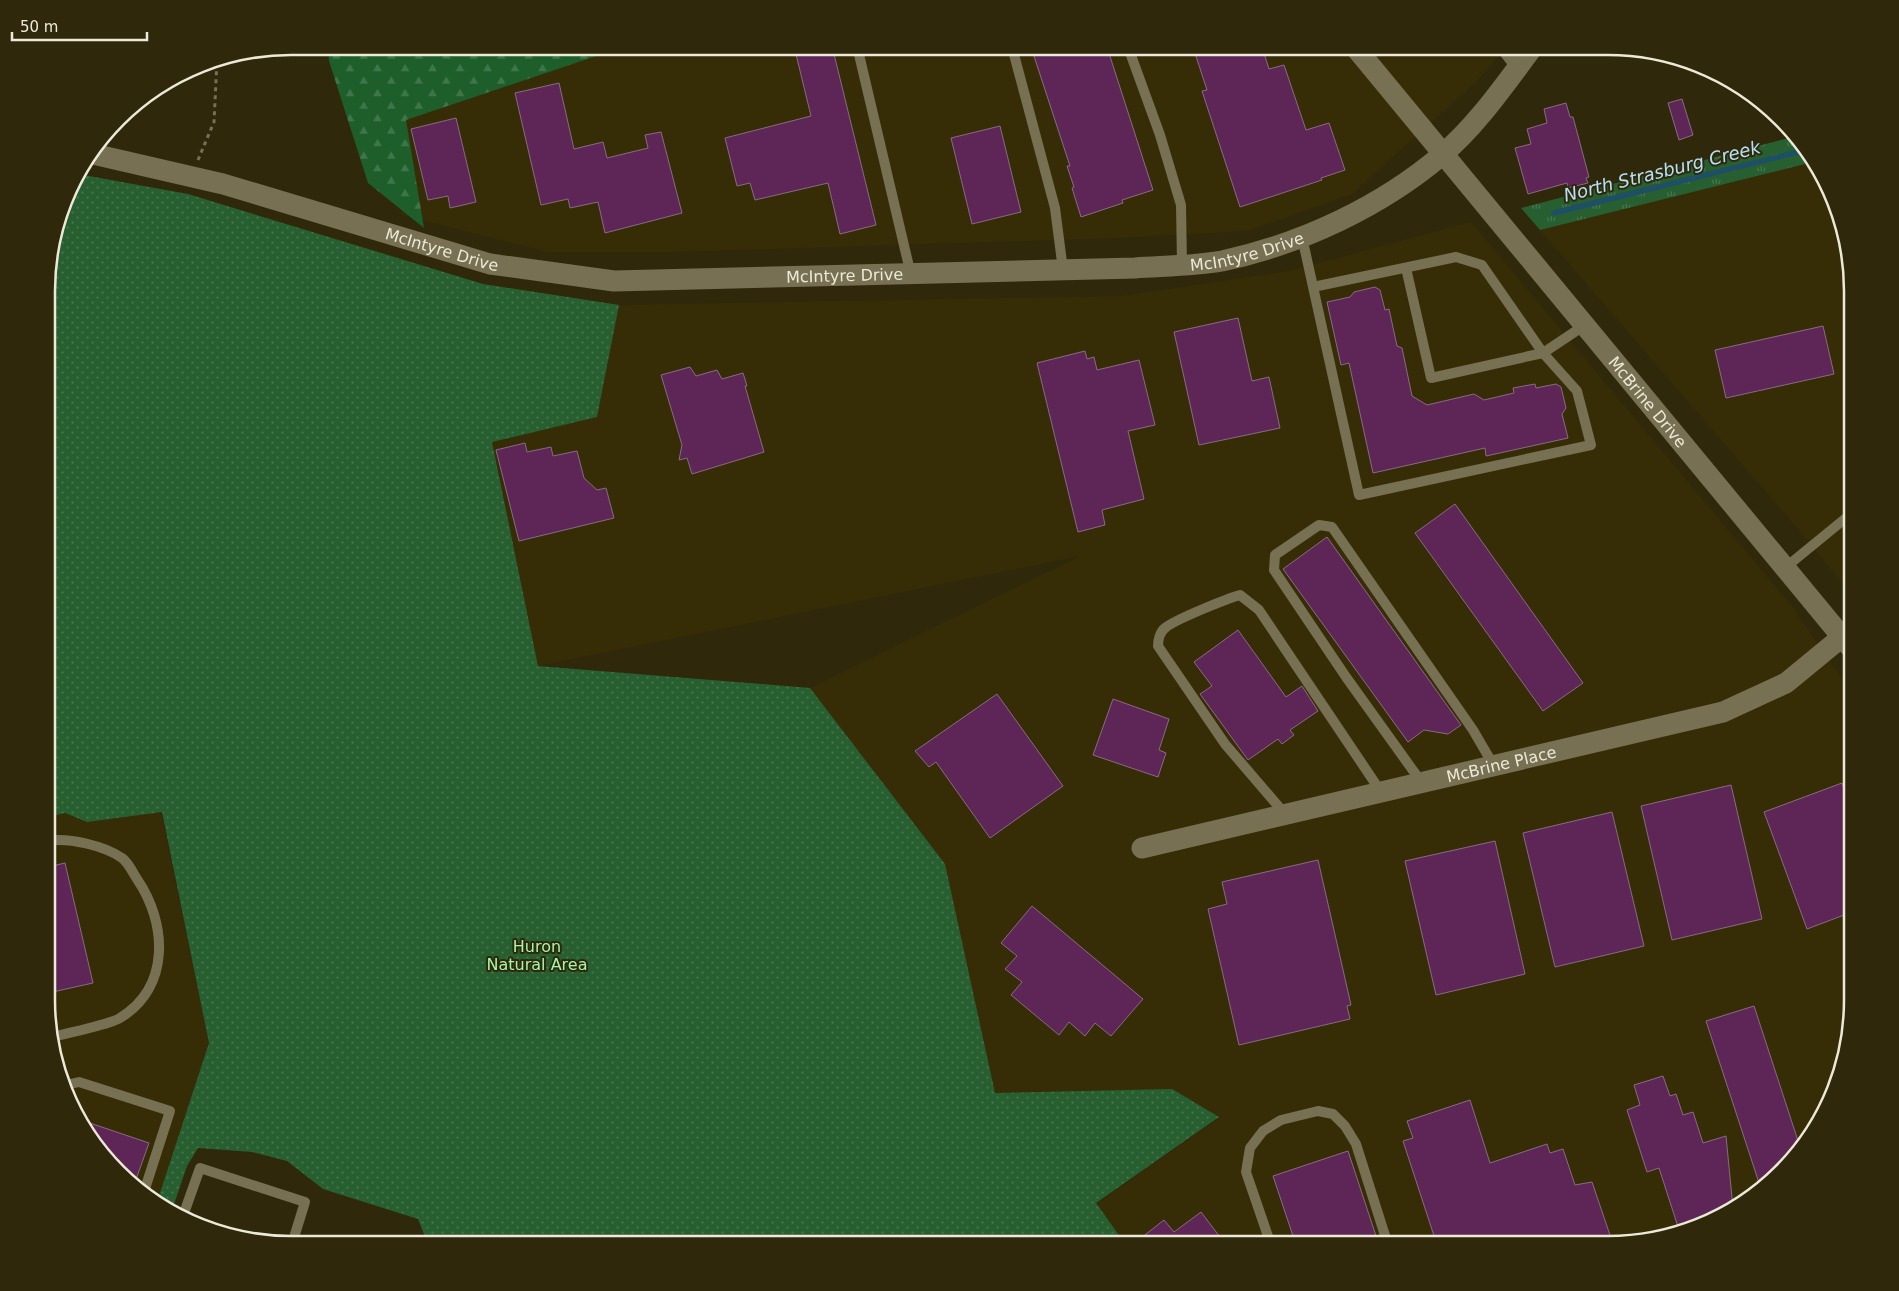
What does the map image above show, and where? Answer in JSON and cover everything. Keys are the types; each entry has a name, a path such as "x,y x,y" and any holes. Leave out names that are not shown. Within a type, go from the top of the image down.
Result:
{"street":[{"name":"McBrine Drive","path":"1369,55 1443,154 1786,566 1844,639"},
{"name":"McIntyre Drive","path":"98,155 223,184 490,264 614,281 911,275 1182,264 1221,261 1302,237 1381,200 1443,154 1487,108 1527,55"},
{"name":"McBrine Place","path":"1142,848 1723,712 1786,682 1844,645"}],"lane":[{"path":"859,55 911,275"},
{"path":"1014,55 1055,208 1063,270"},
{"path":"1131,55 1160,135 1181,205 1182,264"},
{"path":"1506,55 1517,69"},
{"path":"1302,237 1313,287 1359,495 1591,444 1576,390 1543,353 1482,265 1456,257 1313,287"},
{"path":"1406,268 1431,378 1543,353 1585,325"},
{"path":"1786,566 1844,519"},
{"path":"1422,783 1346,677 1274,570 1275,555 1320,526 1332,527 1473,730 1494,766"},
{"path":"1285,814 1225,744 1158,646 1158,639 1164,628 1227,598 1240,595 1259,610 1381,792"},
{"path":"55,841 88,843 122,858 148,895 160,941 158,971 143,997 120,1018 58,1036"},
{"path":"71,1084 79,1082 170,1111 146,1186"},
{"path":"1268,1236 1246,1172 1250,1148 1263,1131 1282,1120 1318,1111 1333,1114 1345,1126 1356,1144 1385,1236"},
{"path":"185,1211 200,1168 305,1202 294,1236"}],"path":[{"path":"191,177 214,122 217,67"}],"shaded area":[{"path":"483,55 1500,55 1475,83 1352,194 1247,231 1117,238 672,252 547,252 402,215 378,86"},
{"path":"1806,164 1826,201 1836,230 1842,260 1844,291 1844,585 1798,529 1540,230"},
{"path":"1471,222 1791,605 1844,681 1844,1000 1842,1031 1836,1061 1820,1104 1795,1144 1775,1167 1752,1187 1712,1212 1669,1228 1639,1234 1608,1236 1119,1236 1096,1204 1219,1118 995,1093 810,688 1080,556 538,666 492,442 597,417 619,305 1122,296 1289,271"},
{"path":"161,812 209,1043 159,1195 124,1167 95,1131 73,1090 63,1061 57,1031 55,1000 55,815 65,813 87,822"}],"green space":[{"path":"329,55 599,55 406,120 424,228 368,183"},
{"path":"1788,138 1806,164 1540,230 1521,208"},
{"name":"Huron Natural Area","path":"86,175 188,194 483,284 619,305 597,417 492,442 538,666 810,688 945,864 995,1093 1172,1089 1219,1117 1096,1203 1120,1236 425,1236 418,1219 323,1189 287,1161 252,1152 198,1148 187,1166 174,1204 159,1195 209,1043 162,812 87,822 65,813 55,815 55,291 57,260 63,230 73,201"}],"building":[{"path":"796,55 834,55 876,225 840,234 828,183 755,200 750,183 737,186 725,138 811,116"},
{"path":"1034,55 1110,55 1153,190 1122,200 1123,203 1081,217 1067,166 1070,166"},
{"path":"1196,55 1265,55 1269,69 1284,65 1306,130 1329,123 1345,170 1321,178 1322,180 1240,207 1202,91 1207,90"},
{"path":"559,83 574,149 603,142 607,158 648,148 645,135 661,132 682,213 605,233 598,202 570,208 568,199 541,205 515,93"},
{"path":"1682,99 1693,135 1679,140 1668,103"},
{"path":"1566,103 1570,117 1573,117 1589,177 1586,178 1588,183 1568,188 1567,183 1528,194 1515,148 1531,144 1527,129 1547,123 1544,109"},
{"path":"456,118 476,202 450,208 448,196 428,200 411,129"},
{"path":"1000,126 1021,212 972,224 951,138"},
{"path":"1375,287 1380,290 1385,310 1389,309 1397,346 1402,348 1412,396 1427,405 1474,394 1484,400 1514,393 1513,388 1535,384 1536,388 1556,384 1561,387 1566,408 1562,414 1568,438 1486,456 1485,448 1373,473 1349,363 1341,365 1327,302 1350,297 1354,292"},
{"path":"1238,318 1252,381 1269,377 1280,428 1199,445 1174,332"},
{"path":"1823,326 1834,374 1726,398 1715,350"},
{"path":"1085,351 1087,359 1094,357 1097,370 1139,360 1155,425 1128,431 1144,499 1102,510 1105,525 1078,532 1037,363"},
{"path":"690,367 696,376 717,370 722,379 743,373 764,452 692,474 687,458 679,460 682,445 661,375"},
{"path":"525,443 527,452 551,447 553,456 577,451 584,478 597,490 606,488 614,518 519,541 496,450"},
{"path":"1455,504 1583,683 1543,711 1415,533"},
{"path":"1327,537 1461,725 1448,734 1424,730 1408,742 1283,569"},
{"path":"1238,630 1286,697 1302,686 1318,711 1290,730 1294,735 1282,744 1278,739 1248,760 1200,694 1212,686 1194,662"},
{"path":"997,694 1063,786 990,838 936,762 929,767 915,751"},
{"path":"1113,699 1169,719 1159,750 1166,753 1158,777 1093,755"},
{"path":"1842,783 1844,788 1844,915 1807,929 1764,812"},
{"path":"1731,785 1762,919 1672,940 1641,806"},
{"path":"1612,812 1644,946 1555,967 1523,833"},
{"path":"1495,841 1525,974 1436,995 1405,861"},
{"path":"1318,860 1351,1005 1347,1006 1350,1019 1239,1045 1208,909 1227,904 1222,882"},
{"path":"65,863 93,983 55,991 55,865"},
{"path":"1032,906 1143,999 1111,1036 1095,1023 1085,1036 1069,1022 1059,1035 1011,995 1022,982 1005,969 1017,956 1001,943"},
{"path":"1754,1006 1798,1140 1775,1167 1759,1182 1706,1021"},
{"path":"1663,1076 1670,1096 1676,1094 1683,1115 1693,1112 1703,1143 1726,1136 1732,1200 1712,1212 1677,1225 1659,1168 1647,1172 1627,1110 1640,1105 1634,1085"},
{"path":"1470,1100 1490,1163 1547,1144 1550,1153 1563,1149 1575,1185 1592,1182 1610,1236 1434,1236 1403,1141 1413,1138 1407,1121"},
{"path":"90,1123 149,1143 136,1178 114,1156"},
{"path":"1348,1151 1376,1236 1293,1236 1273,1176"},
{"path":"1201,1212 1219,1236 1144,1236 1164,1220 1174,1232"}],"waterway":[{"name":"North Strasburg Creek","path":"1554,213 1798,152"}]}
